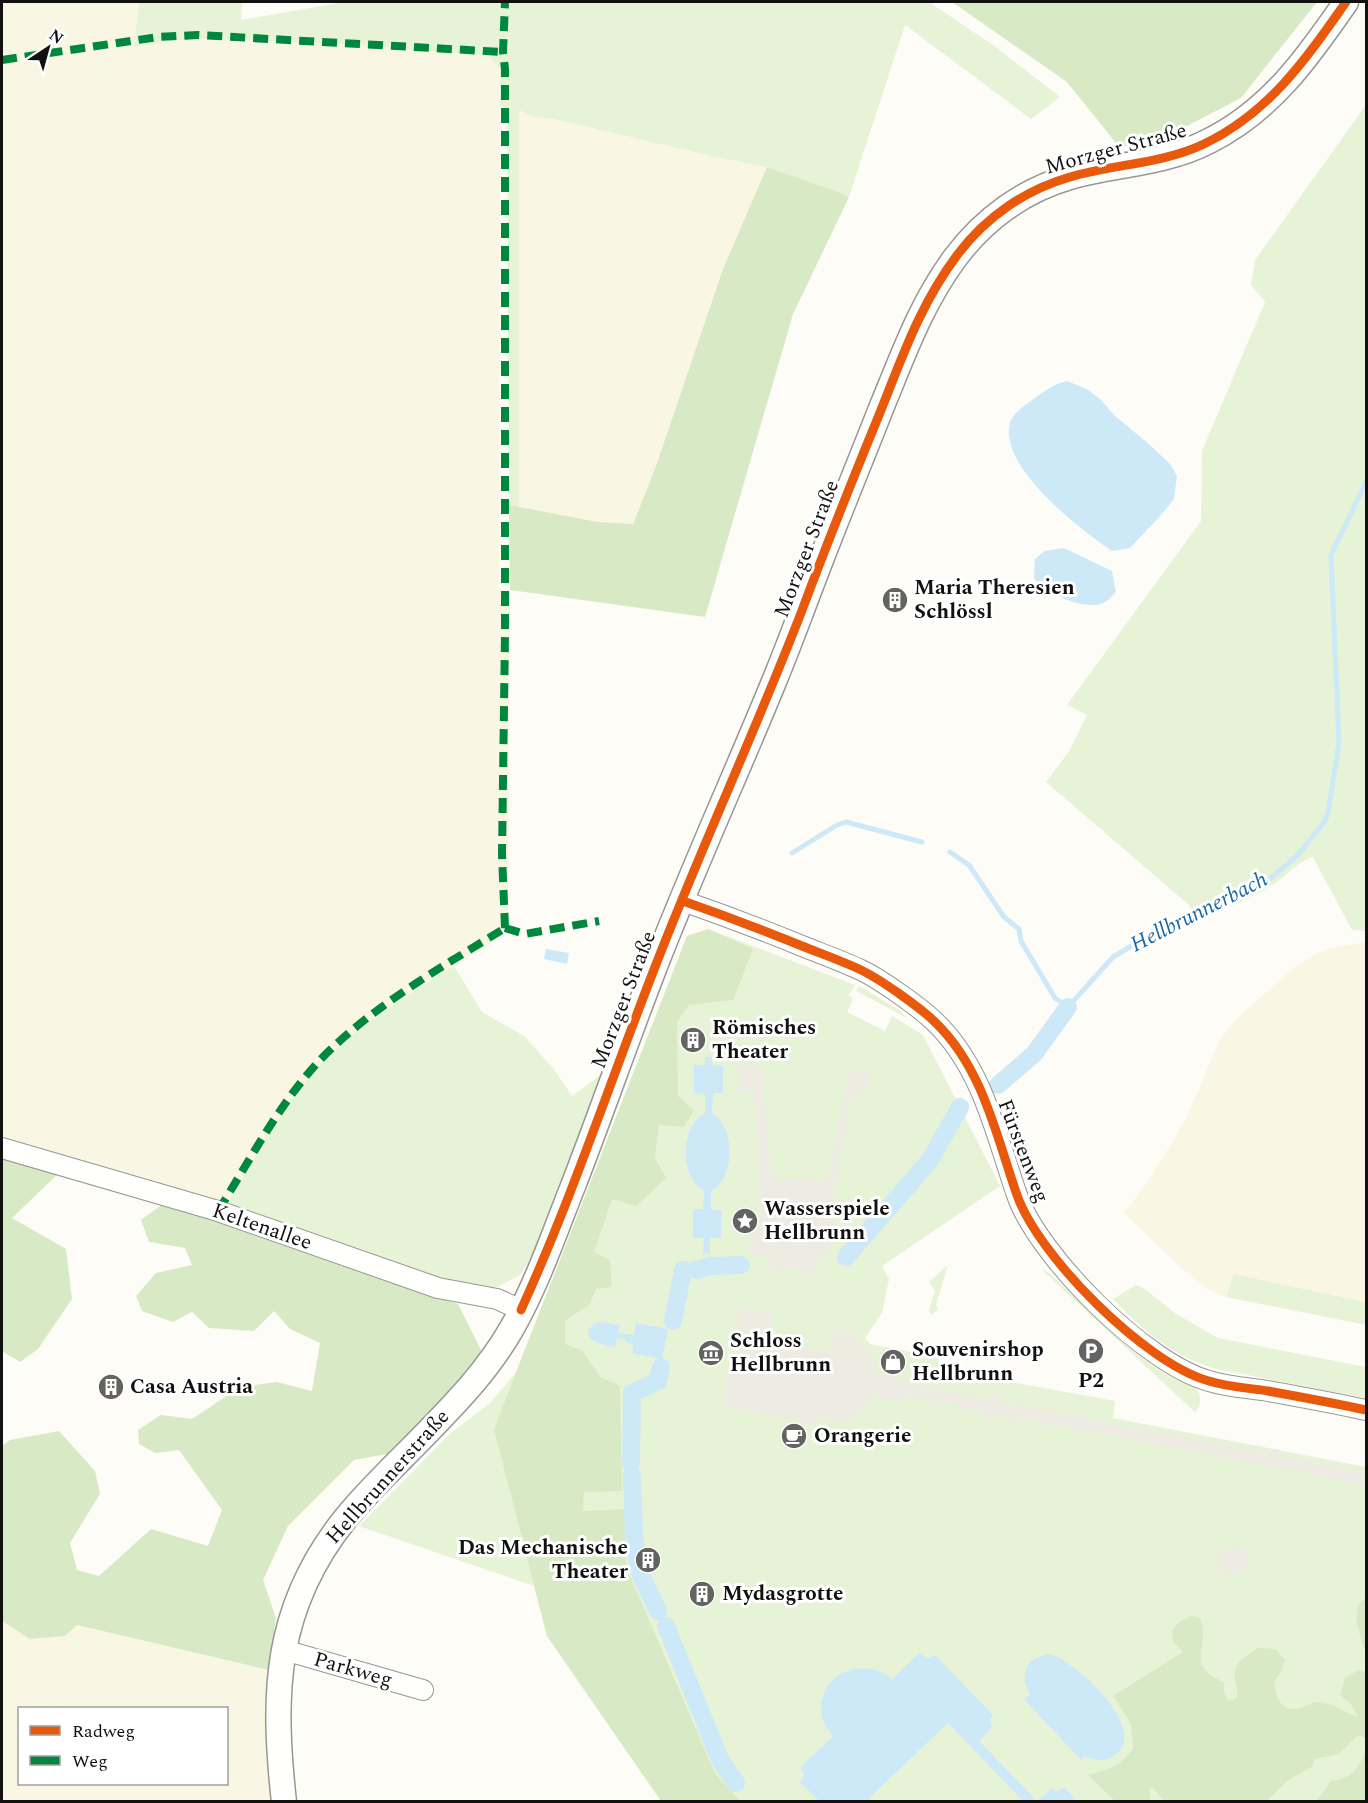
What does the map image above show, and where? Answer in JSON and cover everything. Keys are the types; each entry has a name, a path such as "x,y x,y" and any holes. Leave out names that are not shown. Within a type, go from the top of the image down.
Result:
{"street":[{"name":"Morzger Straße","path":"521,1310 558,1227 651,978 775,680 913,329 930,295 955,258 990,220 1027,193 1071,177 1183,153 1230,130 1253,114 1272,98 1293,74 1346,2"},
{"name":"Fürstenweg","path":"683,901 745,923 864,971 936,1023 972,1071 990,1114 1018,1198 1052,1256 1087,1293 1151,1351 1208,1381 1366,1410"},
{"name":"Keltenallee","path":"2,1148 218,1211 438,1288 497,1299 521,1310"},
{"name":"Hellbrunnerstraße","path":"284,1802 277,1725 277,1698 291,1620 304,1584 329,1540 359,1503 474,1383 500,1348 521,1310"},
{"name":"Parkweg","path":"284,1650 423,1690"}],"shaded area":[{"path":"2,2 139,2 134,47 194,38 360,45 489,55 500,69 499,589 510,590 508,917 488,946 396,1002 354,1034 322,1064 279,1121 226,1206 2,1140"},
{"path":"519,110 535,117 554,119 767,167 723,269 656,466 633,524 598,522 519,508"},
{"path":"1366,942 1366,1302 1235,1274 1226,1297 1207,1289 1180,1267 1124,1213 1147,1183 1186,1119 1219,1042 1234,1021 1297,965 1329,948"},
{"path":"737,1065 762,1066 771,1178 828,1179 848,1071 870,1072 866,1094 856,1094 851,1098 836,1184 834,1184 831,1254 820,1253 815,1277 808,1276 793,1267 778,1270 769,1268 771,1257 749,1253 751,1230 759,1230 760,1216 762,1216 760,1183 754,1097 749,1092 739,1092"},
{"path":"740,1306 773,1313 768,1340 829,1352 834,1329 851,1335 867,1348 878,1374 909,1380 908,1384 935,1389 936,1385 940,1386 940,1390 966,1395 967,1391 972,1392 971,1396 986,1399 987,1395 1002,1397 1001,1402 1017,1405 1018,1400 1022,1401 1022,1406 1048,1411 1050,1406 1054,1407 1053,1412 1080,1417 1082,1412 1085,1413 1085,1418 1271,1454 1273,1449 1276,1449 1279,1450 1278,1456 1366,1473 1366,1485 1082,1430 1081,1436 1077,1435 1078,1429 1051,1424 1049,1429 1045,1428 1047,1423 1020,1418 1019,1424 1009,1422 1010,1416 1001,1414 999,1420 981,1416 982,1411 970,1408 968,1414 965,1413 965,1407 938,1402 936,1408 932,1407 933,1401 906,1396 904,1402 872,1396 860,1413 849,1420 839,1422 818,1420 816,1425 723,1405 726,1371 741,1374 747,1344 731,1339"},
{"path":"1232,1546 1243,1548 1247,1552 1249,1563 1240,1572 1225,1575 1218,1570 1216,1558 1223,1550"},
{"path":"2,1621 30,1639 77,1625 269,1670 266,1722 273,1801 2,1801"}],"green space":[{"path":"139,2 242,2 241,20 344,2 929,2 996,47 1060,97 1031,119 905,25 849,197 767,167 554,119 535,117 519,110 519,508 509,505 507,108 500,106 500,69 489,56 360,45 194,38 134,47"},
{"path":"952,2 1317,2 1241,98 1181,129 1120,148 1067,82"},
{"path":"1366,105 1366,931 1352,930 1313,857 1256,895 1195,920 1189,905 1046,782 1070,750 1087,715 1067,705 1201,521 1202,451 1265,302 1251,285 1255,260"},
{"path":"767,167 849,197 793,314 705,617 510,590 509,505 598,522 633,524 656,466 723,269"},
{"path":"708,929 855,985 848,996 853,998 847,1012 885,1031 892,1016 923,1035 1000,1186 882,1266 889,1279 882,1313 865,1338 870,1344 939,1358 938,1369 1115,1401 1113,1418 1366,1467 1366,1801 661,1801 547,1636 534,1586 359,1526 451,1433 490,1403 515,1374 687,936"},
{"path":"708,929 753,949 733,1000 689,1005 677,1022 678,1096 694,1110 684,1127 659,1125 655,1158 666,1178 636,1206 612,1199 594,1252 610,1260 612,1287 596,1289 590,1304 565,1321 565,1344 583,1351 600,1377 620,1386 622,1491 584,1492 583,1511 624,1509 626,1567 715,1773 740,1801 661,1801 547,1636 494,1429 687,936"},
{"path":"454,966 482,1012 524,1036 553,1068 572,1096 606,1071 535,1251 520,1275 486,1293 449,1285 226,1206 282,1114 321,1064 368,1023"},
{"path":"859,986 901,1011 907,1018 856,991"},
{"path":"2,1156 62,1170 12,1218 66,1249 72,1299 38,1349 20,1362 2,1351"},
{"path":"164,1203 458,1304 482,1352 452,1389 393,1453 354,1460 288,1526 263,1580 276,1618 269,1670 77,1625 65,1636 30,1639 2,1621 2,1446 10,1440 59,1431 95,1471 100,1494 70,1543 77,1570 99,1576 151,1529 208,1546 222,1510 179,1450 155,1453 139,1444 138,1430 161,1415 192,1419 240,1387 277,1382 312,1391 320,1343 290,1329 274,1311 254,1331 209,1328 192,1312 173,1322 142,1311 136,1296 156,1273 192,1265 185,1248 149,1242 141,1220"},
{"path":"948,1265 936,1305 938,1310 931,1315 929,1310 935,1291 929,1282"},
{"path":"1041,1269 1048,1272 1137,1354 1156,1368 1195,1387 1200,1400 1195,1412"},
{"path":"1234,1274 1366,1302 1366,1325 1226,1297"},
{"path":"1136,1285 1145,1289 1176,1314 1218,1338 1366,1367 1366,1398 1216,1369 1185,1357 1148,1332 1113,1299"},
{"path":"1366,1598 1366,1650 1358,1628 1357,1614 1361,1602"},
{"path":"1191,1616 1200,1618 1203,1629 1201,1662 1204,1669 1224,1682 1224,1693 1229,1701 1237,1698 1235,1672 1238,1664 1257,1648 1275,1649 1285,1660 1274,1682 1279,1700 1290,1709 1323,1702 1358,1717 1351,1704 1340,1695 1345,1678 1358,1670 1366,1672 1366,1748 1365,1738 1358,1735 1339,1754 1314,1759 1313,1766 1287,1781 1267,1801 1237,1801 1236,1799 1229,1802 1164,1801 1153,1788 1149,1787 1151,1801 1115,1801 1088,1775 1114,1766 1133,1749 1131,1724 1113,1696 1183,1652 1173,1642 1172,1630 1179,1622"},
{"path":"1366,1751 1366,1801 1316,1801 1331,1781 1344,1778 1353,1772"}],"water":[{"path":"1067,381 1087,389 1101,400 1114,415 1170,464 1177,476 1174,499 1130,548 1112,551 1081,528 1045,496 1017,459 1010,440 1010,423 1013,417 1023,407 1056,384"},
{"path":"1064,548 1112,571 1116,592 1101,604 1093,605 1064,599 1047,590 1034,578 1035,559 1045,551"},
{"path":"546,949 569,953 567,964 544,959"},
{"path":"705,1057 712,1057 712,1065 723,1066 723,1093 713,1093 712,1113 725,1129 730,1153 725,1176 711,1191 711,1210 722,1210 721,1238 710,1238 710,1254 703,1253 704,1238 693,1238 693,1209 703,1209 704,1191 690,1175 686,1152 691,1129 705,1113 705,1094 694,1093 694,1065 705,1065"},
{"path":"594,1323 620,1325 618,1333 634,1335 636,1323 668,1329 662,1359 632,1353 633,1344 626,1340 617,1338 615,1347 600,1344 589,1338 588,1331"},
{"path":"919,1653 927,1657 935,1655 993,1715 990,1719 992,1727 979,1741 1037,1801 1023,1801 948,1723 869,1798 872,1801 819,1801 800,1782 804,1775 801,1767 833,1736 823,1721 822,1701 833,1679 855,1669 868,1668 892,1679"},
{"path":"1050,1654 1062,1659 1077,1670 1107,1700 1118,1716 1124,1732 1123,1746 1112,1757 1098,1760 1085,1756 1081,1760 1024,1699 1030,1694 1025,1680 1027,1668 1035,1659"},
{"path":"1052,1788 1057,1791 1065,1788 1077,1801 1038,1801"}],"waterway":[{"name":"Hellbrunnerbach","path":"950,852 969,865 1004,917 1019,929 1021,941 1055,998 1068,1007 1113,957 1168,924 1270,879 1298,855 1325,821 1328,812 1339,743 1331,555 1366,482"},
{"name":"Hellbrunnerbach","path":"792,853 837,825 846,822 922,842"},
{"path":"998,1085 1034,1054 1068,1007"},
{"path":"846,1257 930,1160 960,1107"},
{"path":"696,1270 710,1266 741,1265"},
{"path":"673,1321 683,1270 685,1270"},
{"path":"631,1463 632,1393 658,1381 661,1367"},
{"path":"632,1475 634,1540 640,1573 658,1611"},
{"path":"666,1626 721,1762 736,1783"}],"marked path":[{"path":"505,2 503,52 505,69 505,633 502,854 505,928"},
{"path":"2,60 158,37 198,35 503,52"},
{"path":"505,928 525,934 599,921"},
{"path":"218,1211 291,1095 340,1040 385,1005 432,973 505,928"}],"cycle path":[{"path":"521,1310 574,1183 638,1010 783,657 904,352 933,292 958,254 981,228 1022,197 1070,177 1188,151 1227,131 1248,117 1301,64 1346,2"},
{"path":"683,901 758,928 861,970 900,994 936,1023 966,1061 977,1082 995,1126 1017,1195 1029,1220 1070,1276 1126,1331 1155,1353 1184,1371 1216,1383 1366,1410"}],"place":[{"name":"Maria Theresien Schlössl","path":"895,600"},
{"name":"Römisches Theater","path":"693,1040"},
{"name":"Wasserspiele Hellbrunn","path":"745,1221"},
{"name":"P2","path":"1091,1351"},
{"name":"Schloss Hellbrunn","path":"711,1353"},
{"name":"Souvenirshop Hellbrunn","path":"893,1362"},
{"name":"Casa Austria","path":"111,1387"},
{"name":"Orangerie","path":"794,1436"},
{"name":"Das Mechanische Theater","path":"648,1560"},
{"name":"Mydasgrotte","path":"702,1594"}]}
